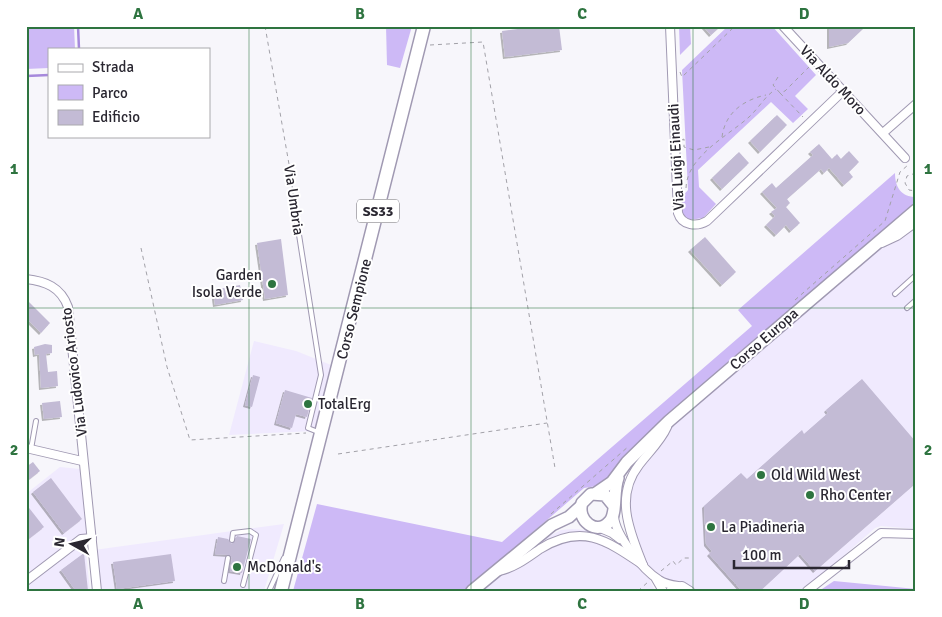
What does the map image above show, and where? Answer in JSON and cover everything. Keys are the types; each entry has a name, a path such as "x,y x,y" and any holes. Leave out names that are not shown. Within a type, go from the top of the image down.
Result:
{"main road":[{"name":"Corso Sempione","path":"281,591 337,377 424,26"},
{"name":"Corso Europa","path":"596,493 605,488 620,473 627,462 669,421 916,210"},
{"name":"Corso Europa","path":"614,510 614,492 620,473"},
{"path":"472,591 547,531 580,507 588,496 596,493 609,498 614,510 607,524 592,525 575,522 547,531"},
{"path":"580,507 581,515 592,525"}],"street":[{"name":"Via Luigi Einaudi","path":"670,26 677,196 679,218 687,224 702,224 843,91"},
{"name":"Via Aldo Moro","path":"783,26 907,161"},
{"path":"883,133 916,104"},
{"path":"867,250 897,236 916,222"},
{"name":"Via Ludovico Ariosto","path":"26,279 42,281 55,288 68,307 82,461 86,472 97,591"},
{"path":"643,565 626,516 626,494 635,471 662,436 669,421"},
{"path":"28,449 82,461"},
{"path":"614,510 614,523 625,543 643,565 655,577 669,585 690,590"},
{"path":"592,525 612,533 625,543"},
{"path":"807,591 881,533 916,534"},
{"path":"495,572 508,569 554,541 579,536 607,542 643,565"},
{"path":"26,581 81,539 92,538"},
{"path":"655,577 663,591"},
{"path":"670,591 678,586"}],"lane":[{"name":"Via Umbria","path":"297,222 321,375"},
{"path":"895,294 916,276"},
{"path":"907,308 916,300"},
{"path":"322,433 308,428 321,375 337,377"},
{"path":"28,449 36,421"},
{"path":"269,591 297,529"},
{"path":"232,540 233,533 250,531 256,535 243,585"},
{"path":"224,581 228,558"}],"path":[{"name":"Via Umbria","path":"265,26 297,222"},
{"path":"672,78 681,71 682,76 735,26"},
{"path":"420,46 484,42 556,468"},
{"path":"780,93 815,61"},
{"path":"778,77 773,85 809,124"},
{"path":"722,138 725,122 731,114 749,102 767,95 776,89"},
{"path":"677,196 686,187 686,181 693,168 710,147 750,116 767,95"},
{"path":"675,144 684,139 684,147 691,150 710,147"},
{"path":"794,301 885,221 900,172 907,161"},
{"path":"916,173 907,176 905,183 910,190 916,191"},
{"path":"141,248 168,367 190,440 322,433"},
{"path":"338,454 548,423"},
{"path":"546,518 629,446"},
{"path":"638,591 673,561 676,565 684,558 692,558"}],"shaded area":[{"path":"916,224 916,529 881,526 875,528 804,591 692,591 669,584 644,564 630,528 628,495 636,472 669,434 674,421 869,254"},
{"path":"254,341 296,351 331,365 314,431 229,435"},
{"path":"60,467 80,469 88,531 85,542 90,591 26,591 26,494"},
{"path":"284,524 264,591 98,591 94,550"},
{"path":"561,530 588,530 603,535 618,544 649,578 655,591 482,591 549,536"}],"green space":[{"path":"26,26 74,26 75,48 48,48 48,68 26,69"},
{"path":"386,26 412,26 400,68 387,65"},
{"path":"679,26 690,26 691,44 680,55"},
{"path":"728,26 772,26 816,75 795,96 808,109 793,123 771,102 698,170 699,187 716,204 703,218 689,220 682,216 681,198 688,190 682,70"},
{"path":"895,173 896,183 900,190 906,195 916,197 916,202 643,438 616,466 608,479 597,486 584,488 465,591 293,591 317,504 502,542 752,326 738,310"},
{"path":"834,581 916,589 916,591 819,591"}],"building":[{"path":"541,26 559,26 562,50 505,57 502,31"},
{"path":"703,26 721,26 711,35"},
{"path":"829,26 866,26 848,43 829,47"},
{"path":"777,115 787,125 760,152 750,141"},
{"path":"819,144 832,159 837,154 841,159 849,151 859,162 849,172 853,177 844,185 829,168 824,173 821,169 787,199 790,203 786,207 800,223 791,231 786,225 776,235 766,225 775,216 771,212 777,208 762,192 772,183 776,188 813,155 810,152"},
{"path":"739,152 749,163 722,189 712,178"},
{"path":"705,237 736,272 722,285 690,250"},
{"path":"281,239 288,295 265,299 257,243"},
{"path":"240,285 243,300 215,305 213,290"},
{"path":"26,299 50,323 41,333 26,318"},
{"path":"45,344 52,345 52,353 46,354 48,372 57,371 58,386 41,388 39,354 35,355 34,347"},
{"path":"253,375 260,377 252,407 245,405"},
{"name":"Rho Center","path":"862,379 916,442 916,483 815,571 800,554 760,591 742,591 709,554 712,551 706,544 704,506 741,473 747,479 802,430 804,434 828,413 826,410"},
{"path":"285,390 312,398 307,417 296,414 292,428 276,423"},
{"path":"60,401 62,417 44,419 42,403"},
{"path":"33,462 40,471 26,482 26,467"},
{"path":"51,478 82,519 64,533 33,492"},
{"path":"26,504 44,527 26,541"},
{"path":"237,536 251,539 242,573 230,571 232,558 230,555 215,554 218,537 228,539 232,544"},
{"path":"84,553 88,591 76,591 61,570"},
{"path":"171,554 175,581 117,589 113,562"}],"waterway":[{"path":"78,26 79,48"},
{"path":"26,76 48,75"}],"place":[{"name":"Garden Isola Verde","path":"272,284"},
{"name":"TotalErg","path":"308,404"},
{"name":"Old Wild West","path":"761,475"},
{"name":"Rho Center","path":"810,495"},
{"name":"La Piadineria","path":"711,527"},
{"name":"McDonald's","path":"237,567"}]}
